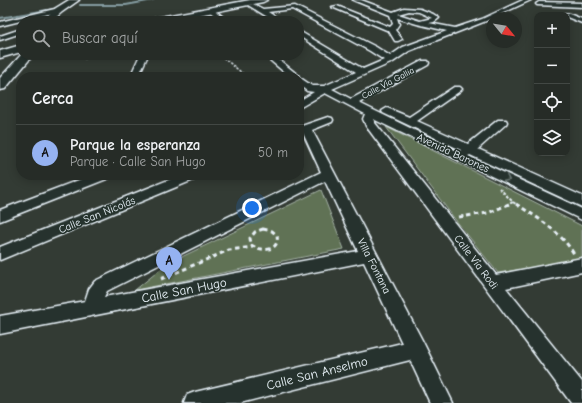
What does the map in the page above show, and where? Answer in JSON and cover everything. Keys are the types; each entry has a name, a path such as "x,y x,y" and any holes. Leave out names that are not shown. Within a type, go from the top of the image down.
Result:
{"street":[{"path":"52,16 75,0"},
{"path":"61,16 70,8 84,0"},
{"path":"196,16 263,0"},
{"path":"184,16 277,0"},
{"path":"356,0 419,23 437,28 455,30"},
{"path":"304,102 329,87 390,60 406,49 484,20 528,0"},
{"path":"534,0 539,4 559,12"},
{"path":"539,4 582,5"},
{"path":"251,5 272,16"},
{"path":"264,11 293,7 376,48 390,60"},
{"path":"335,7 392,30"},
{"path":"359,17 368,15 379,9"},
{"path":"393,14 399,11 412,9 419,10 436,18 432,21 419,23"},
{"path":"34,16 59,10"},
{"path":"213,11 219,16"},
{"path":"392,30 396,24 393,14"},
{"path":"570,16 582,16"},
{"path":"570,16 582,21"},
{"path":"0,24 16,20"},
{"path":"437,28 443,35"},
{"path":"392,30 395,40 406,49"},
{"path":"0,38 16,33"},
{"path":"304,36 362,72"},
{"path":"0,55 16,50"},
{"path":"0,72 16,54"},
{"path":"0,86 22,60"},
{"path":"136,72 142,60"},
{"path":"274,60 289,72"},
{"name":"Calle Vía Gallia","path":"355,100 425,63"},
{"name":"Avenida Barones","path":"304,84 310,89 329,87 355,100 374,115 582,202"},
{"path":"410,121 457,89"},
{"name":"Avenida Barones","path":"374,115 410,121 465,153 582,215"},
{"name":"Calle Vía Rodi","path":"374,115 493,284 582,399"},
{"path":"304,130 328,120"},
{"path":"465,153 502,122"},
{"name":"Villa Fontana","path":"304,132 328,174 442,403"},
{"path":"93,308 95,294 101,286 328,174"},
{"path":"0,216 91,180"},
{"name":"Calle San Nicolás","path":"0,254 181,180"},
{"name":"Calle San Hugo","path":"0,325 369,255"},
{"path":"493,284 581,265"},
{"name":"Calle San Anselmo","path":"195,403 416,349"}],"path":[{"path":"226,60 241,72"},
{"path":"492,185 499,188 513,202 542,220 566,241 581,265"},
{"path":"454,218 488,213 513,202"},
{"path":"157,280 229,250 253,247 262,250 272,249 277,243 278,236 272,230 259,230 250,238 251,245 253,247"}],"green space":[{"path":"386,127 582,226 582,258 563,263 498,273 454,218"},
{"path":"321,190 344,249 135,290 167,264"}],"waterway":[{"path":"80,5 126,5 153,0"},
{"path":"0,18 59,8"}],"place":[{"name":"Parque la esperanza","path":"169,280"}]}
